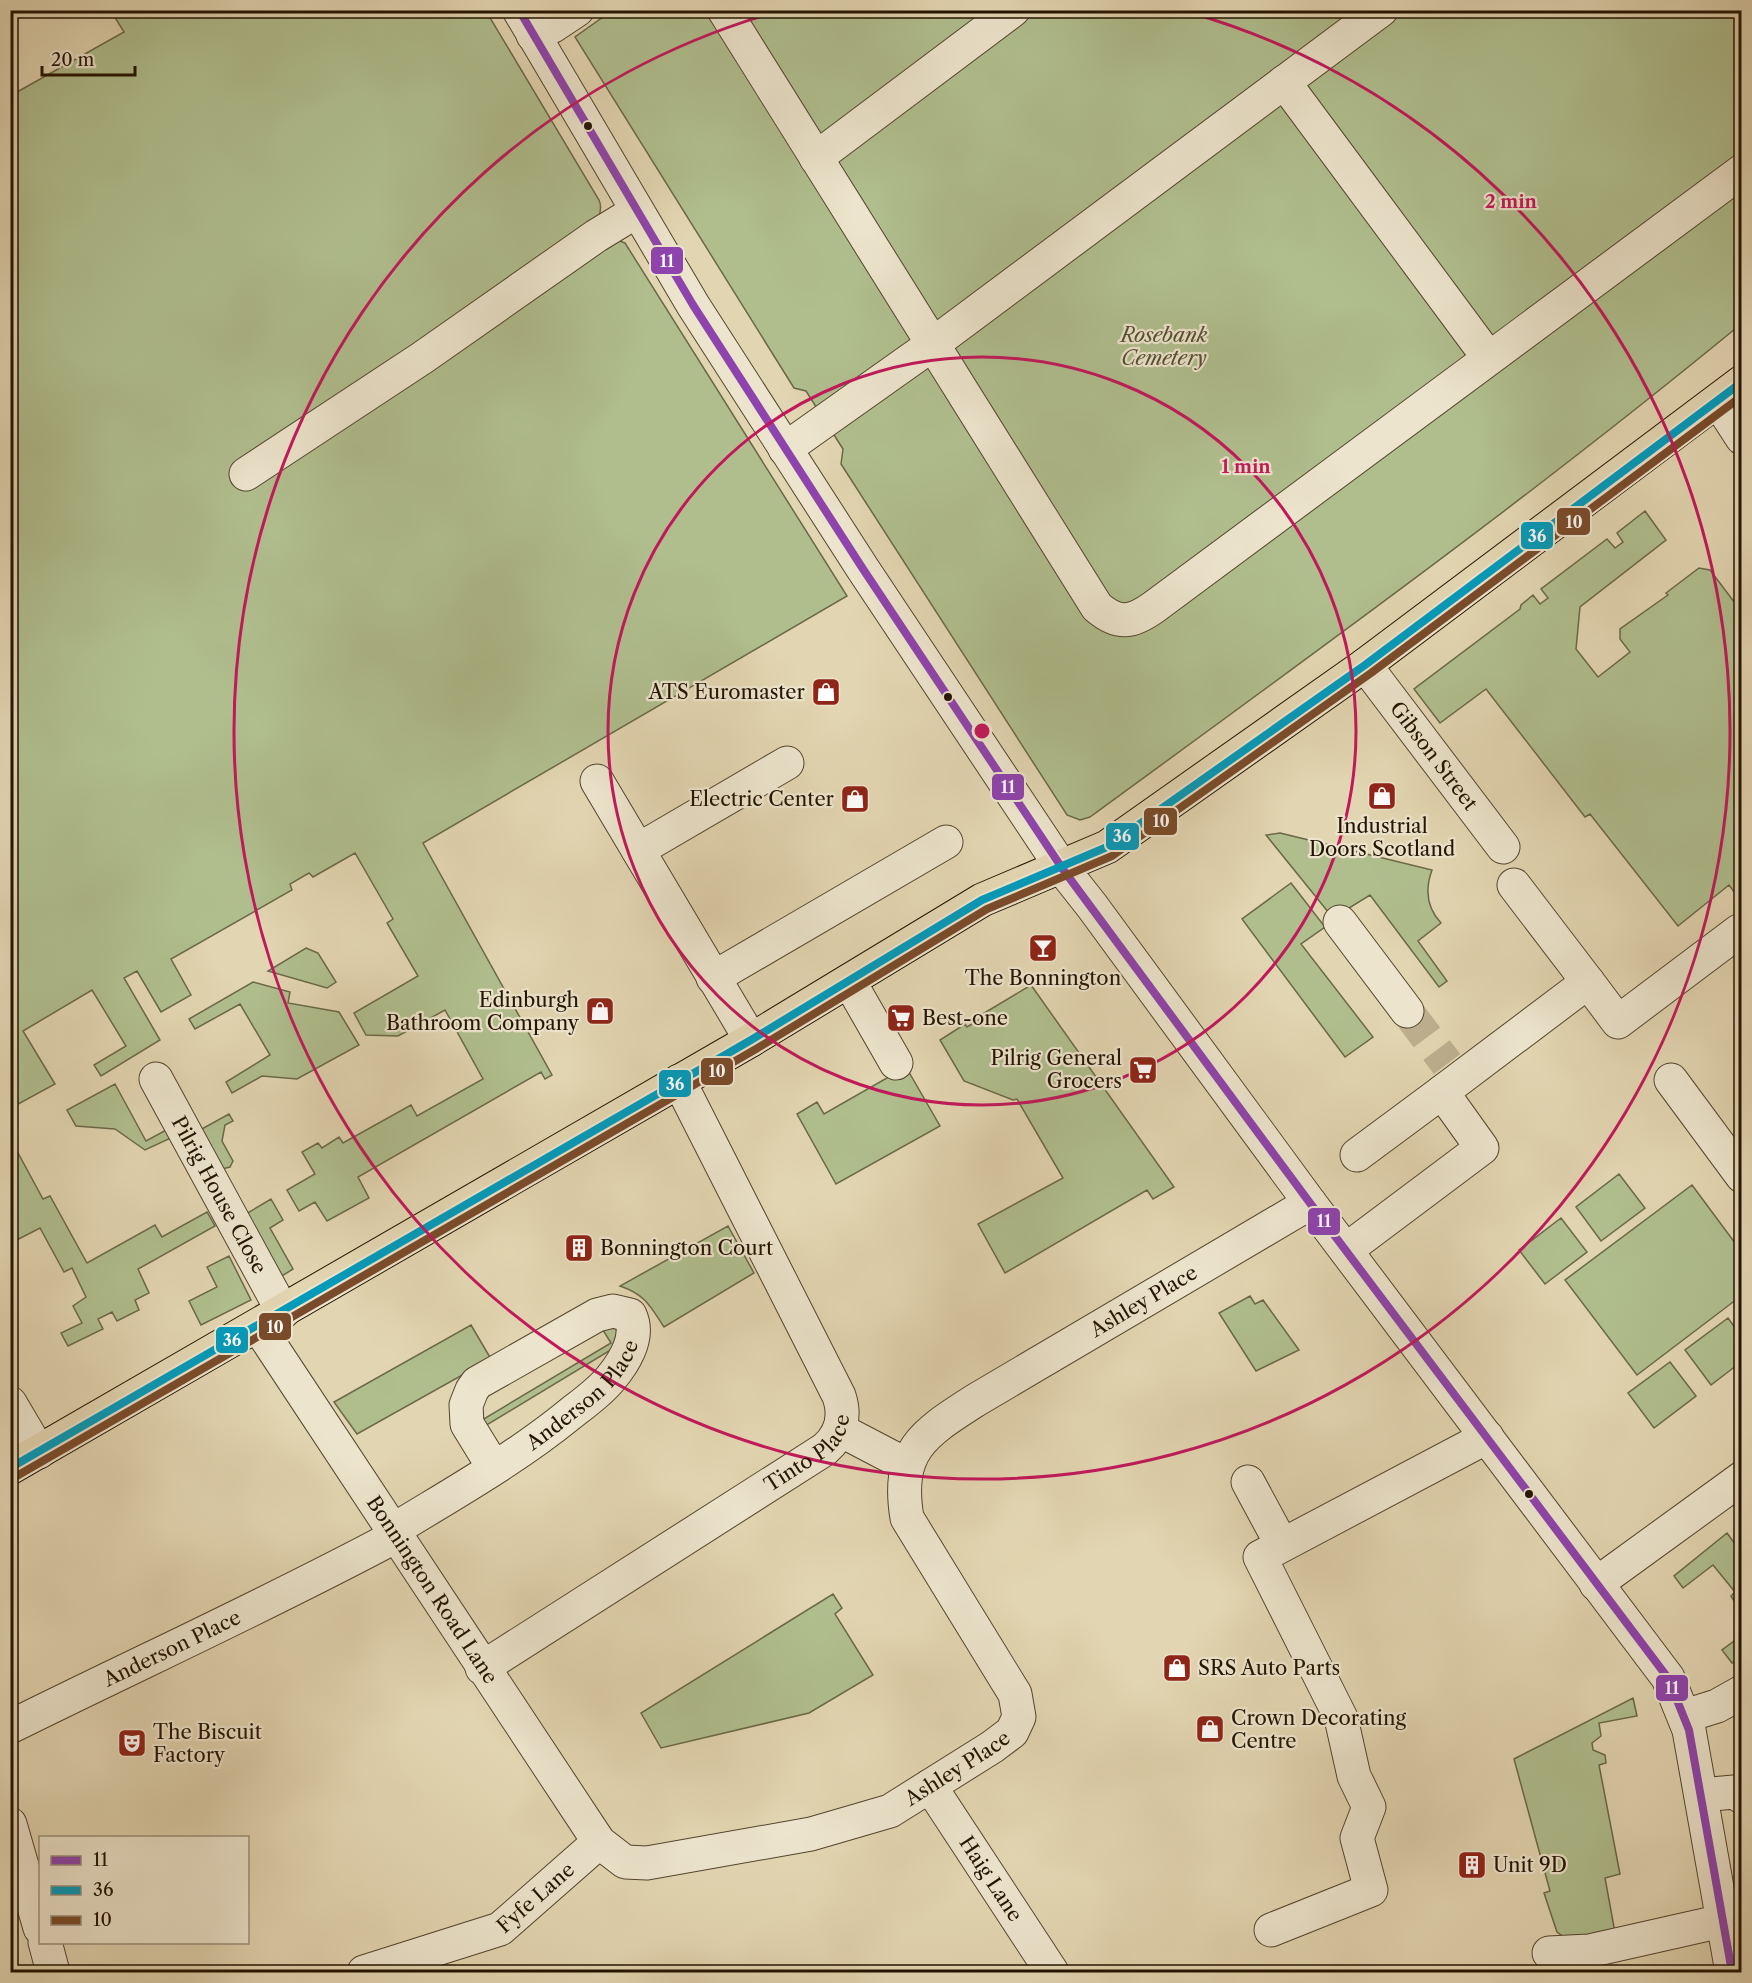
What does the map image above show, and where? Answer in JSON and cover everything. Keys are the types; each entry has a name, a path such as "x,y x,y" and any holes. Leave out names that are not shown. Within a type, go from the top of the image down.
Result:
{"main road":[{"path":"10,1468 751,1040 982,900 1107,847 1365,665 1730,391"}],"street":[{"path":"526,23 553,26 577,10"},
{"path":"724,10 1098,607 1116,619 1138,618 1154,607 1488,357 1742,171"},
{"path":"816,158 1013,10"},
{"path":"785,449 933,344 1381,10"},
{"path":"526,23 693,305 785,449 1062,868 1310,1203 1596,1584 1662,1668 1674,1688 1685,1716 1732,1972"},
{"path":"1284,82 1488,357"},
{"path":"246,474 422,358 596,236 637,211"},
{"path":"1730,391 1742,438"},
{"name":"Gibson Street","path":"1365,665 1503,847"},
{"path":"638,850 786,763"},
{"path":"597,781 751,1040"},
{"path":"713,978 946,842"},
{"path":"1514,885 1618,1022 1739,931"},
{"path":"1340,922 1407,1011"},
{"path":"849,981 896,1063"},
{"path":"1357,1155 1449,1079 1588,982"},
{"name":"Pilrig House Close","path":"156,1079 271,1319"},
{"path":"1346,1250 1482,1148 1449,1079"},
{"path":"1671,1080 1742,1176"},
{"name":"Tinto Place","path":"482,1668 825,1449 840,1430 842,1408 839,1396 679,1081"},
{"name":"Ashley Place","path":"604,1847 625,1862 648,1863 811,1834 890,1811 1012,1732 1019,1717 1015,1694 907,1518 902,1490 912,1453 933,1430 976,1400 1310,1203"},
{"name":"Anderson Place","path":"10,1727 182,1642 288,1594 394,1534 494,1468 560,1422 610,1379 633,1337 630,1315 613,1311 597,1315 477,1383 466,1405 467,1424 494,1468"},
{"name":"Bonnington Road Lane","path":"271,1319 394,1534 604,1847"},
{"path":"10,1403 39,1452"},
{"path":"840,1430 907,1465"},
{"path":"1271,1930 1371,1890 1358,1838 1369,1807 1353,1776 1341,1718 1260,1557 1487,1437"},
{"path":"1596,1584 1742,1478"},
{"path":"1248,1482 1282,1545"},
{"path":"1685,1716 1705,1710 1742,1692"},
{"name":"Haig Lane","path":"930,1786 1052,1972"},
{"path":"1701,1795 1734,1792 1742,1797"},
{"path":"10,1824 39,1925"},
{"name":"Fyfe Lane","path":"364,1972 500,1929 604,1847"},
{"path":"1550,1953 1589,1951 1722,1921"},
{"path":"46,1944 53,1972"}],"green space":[{"name":"Rosebank Cemetery","path":"613,10 1741,11 1741,324 1581,452 1419,575 1090,817 1080,820 1067,815 841,464 843,449 806,391 794,388 575,37"},
{"path":"111,11 486,11 599,200 601,219 605,228 625,243 847,596 423,843 552,1075 545,1079 541,1072 358,1177 369,1198 327,1221 315,1202 299,1211 287,1190 315,1174 302,1152 318,1143 322,1148 339,1137 343,1143 411,1105 417,1116 483,1079 445,1010 398,1036 366,1035 354,1013 418,976 387,923 393,919 355,853 313,877 309,873 290,884 292,890 171,959 191,995 161,1012 137,971 124,978 160,1040 101,1076 94,1065 126,1046 92,990 23,1031 55,1084 11,1108 10,96 124,32"},
{"path":"1645,511 1666,540 1580,607 1576,649 1598,677 1630,652 1620,639 1620,629 1668,595 1666,593 1699,568 1710,570 1741,611 1735,615 1742,625 1741,901 1729,885 1678,926 1590,814 1585,817 1486,689 1440,723 1414,689 1520,609 1521,605 1533,595 1540,604 1548,598 1541,589 1607,539 1615,548 1623,542 1617,533"},
{"path":"1280,833 1432,870 1428,884 1430,905 1441,923 1418,941 1447,981 1439,987 1370,895 1333,918 1266,835"},
{"path":"1291,883 1325,927 1301,944 1373,1037 1345,1057 1242,919"},
{"path":"306,948 318,953 336,982 327,988 268,971"},
{"path":"253,982 290,992 288,1003 339,1012 359,1045 297,1079 262,1076 232,1093 226,1082 270,1055 240,1004 195,1029 189,1019"},
{"path":"1031,985 1174,1187 1153,1199 1147,1190 1005,1273 978,1224 1063,1178 1017,1099 1013,1100 964,1081 940,1040 965,1024 967,1027 983,1017 981,1015"},
{"path":"906,1067 940,1126 836,1184 797,1114 817,1102 824,1114"},
{"path":"115,1084 146,1141 168,1129 173,1137 145,1150 115,1129 76,1126 67,1110"},
{"path":"229,1114 233,1121 225,1125 222,1141 233,1161 230,1167 222,1169 198,1131"},
{"path":"11,1140 43,1199 50,1196 87,1263 155,1225 162,1237 207,1212 215,1226 138,1269 149,1293 135,1300 139,1310 117,1321 112,1312 98,1319 103,1329 68,1346 61,1333 82,1323 73,1306 86,1297 72,1268 64,1272 40,1228 11,1243"},
{"path":"1619,1174 1645,1208 1601,1241 1576,1207"},
{"path":"1692,1185 1741,1251 1741,1296 1637,1375 1565,1280"},
{"path":"271,1199 283,1220 270,1228 293,1269 282,1276 246,1214"},
{"path":"1561,1218 1587,1252 1545,1284 1519,1250"},
{"path":"728,1226 754,1273 664,1327 642,1297 620,1286"},
{"path":"229,1256 251,1300 201,1325 189,1301 217,1287 207,1267"},
{"path":"1250,1296 1255,1304 1263,1300 1299,1350 1256,1371 1219,1313"},
{"path":"1728,1318 1741,1336 1741,1362 1711,1385 1685,1350"},
{"path":"471,1325 491,1359 357,1434 334,1402"},
{"path":"614,1326 618,1333 614,1348 485,1426 482,1420 611,1343 601,1327"},
{"path":"1670,1362 1696,1396 1654,1428 1628,1393"},
{"path":"1727,1533 1741,1552 1741,1612 1731,1596 1735,1592 1713,1565 1683,1588 1674,1576"},
{"path":"833,1594 842,1608 835,1614 873,1675 809,1713 661,1748 641,1713"},
{"path":"1741,1636 1741,1659 1732,1663 1722,1650"},
{"path":"1633,1698 1637,1716 1599,1723 1601,1736 1592,1743 1593,1750 1605,1755 1606,1763 1599,1765 1620,1874 1605,1878 1616,1938 1564,1937 1557,1932 1544,1893 1550,1891 1514,1759"}],"tunnel":[{"path":"1407,1011 1447,1064"}],"transit line":[{"name":"11","path":"519,10 693,305 863,569 1062,868 1310,1203 1668,1678 1689,1730 1732,1972"},
{"name":"36","path":"10,1468 751,1040 982,900 1107,847 1365,665 1742,382"},
{"name":"10","path":"15,1477 756,1049 987,909 1112,856 1371,673 1742,396"}],"place":[{"name":"ATS Euromaster","path":"826,692"},
{"name":"Industrial Doors Scotland","path":"1382,796"},
{"name":"Electric Center","path":"855,799"},
{"name":"The Bonnington","path":"1043,948"},
{"name":"Edinburgh Bathroom Company","path":"600,1011"},
{"name":"Best-one","path":"901,1018"},
{"name":"Pilrig General Grocers","path":"1143,1070"},
{"name":"Bonnington Court","path":"579,1248"},
{"name":"SRS Auto Parts","path":"1177,1668"},
{"name":"Crown Decorating Centre","path":"1210,1729"},
{"name":"The Biscuit Factory","path":"132,1743"},
{"name":"Unit 9D","path":"1472,1865"}]}
